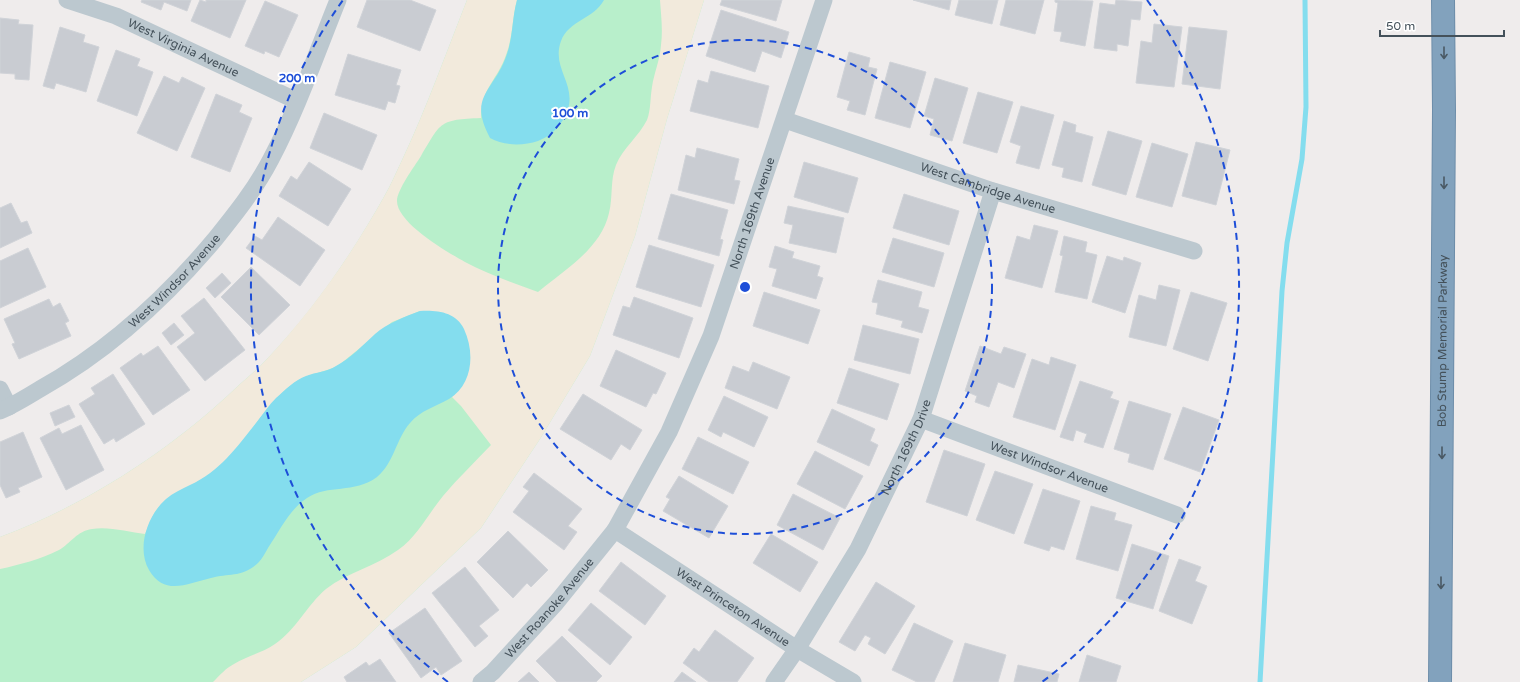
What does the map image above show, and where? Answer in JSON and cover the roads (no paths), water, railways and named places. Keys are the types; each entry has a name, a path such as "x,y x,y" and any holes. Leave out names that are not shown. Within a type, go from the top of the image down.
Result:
{"highway":[{"name":"Bob Stump Memorial Parkway","path":"1440,682 1444,110 1443,0"}],"street":[{"name":"West Virginia Avenue","path":"67,0 116,16 297,101"},
{"name":"West Windsor Avenue","path":"4,409 68,373 98,352 142,316 175,285 199,259 248,198 271,159 297,101 338,0"},
{"name":"North 169th Avenue","path":"615,530 669,432 711,336 785,120 824,0"},
{"name":"West Cambridge Avenue","path":"785,120 994,191 1194,251"},
{"name":"North 169th Drive","path":"774,682 797,649 858,548 921,419 994,191"},
{"path":"0,389 4,409"},
{"name":"West Windsor Avenue","path":"921,419 1177,515"},
{"name":"West Princeton Avenue","path":"615,530 797,649 852,682"},
{"name":"West Roanoke Avenue","path":"480,682 493,672 556,604 615,530"}],"water":[{"path":"517,0 604,0 594,11 570,28 561,41 559,61 570,98 568,108 561,124 549,135 538,141 526,144 507,144 490,138 481,112 485,94 502,66 507,54"},
{"path":"420,311 445,313 461,323 470,348 470,367 463,385 457,393 449,399 423,412 410,423 401,436 383,471 377,477 368,482 350,487 324,491 307,498 290,514 259,561 252,568 246,571 177,586 170,586 155,578 145,561 144,542 149,522 166,499 200,480 219,466 249,432 273,401 294,383 306,376 333,368 352,355 375,334 391,323"}],"waterway":[{"path":"1260,682 1282,291 1287,243 1302,159 1306,107 1305,0"}]}
